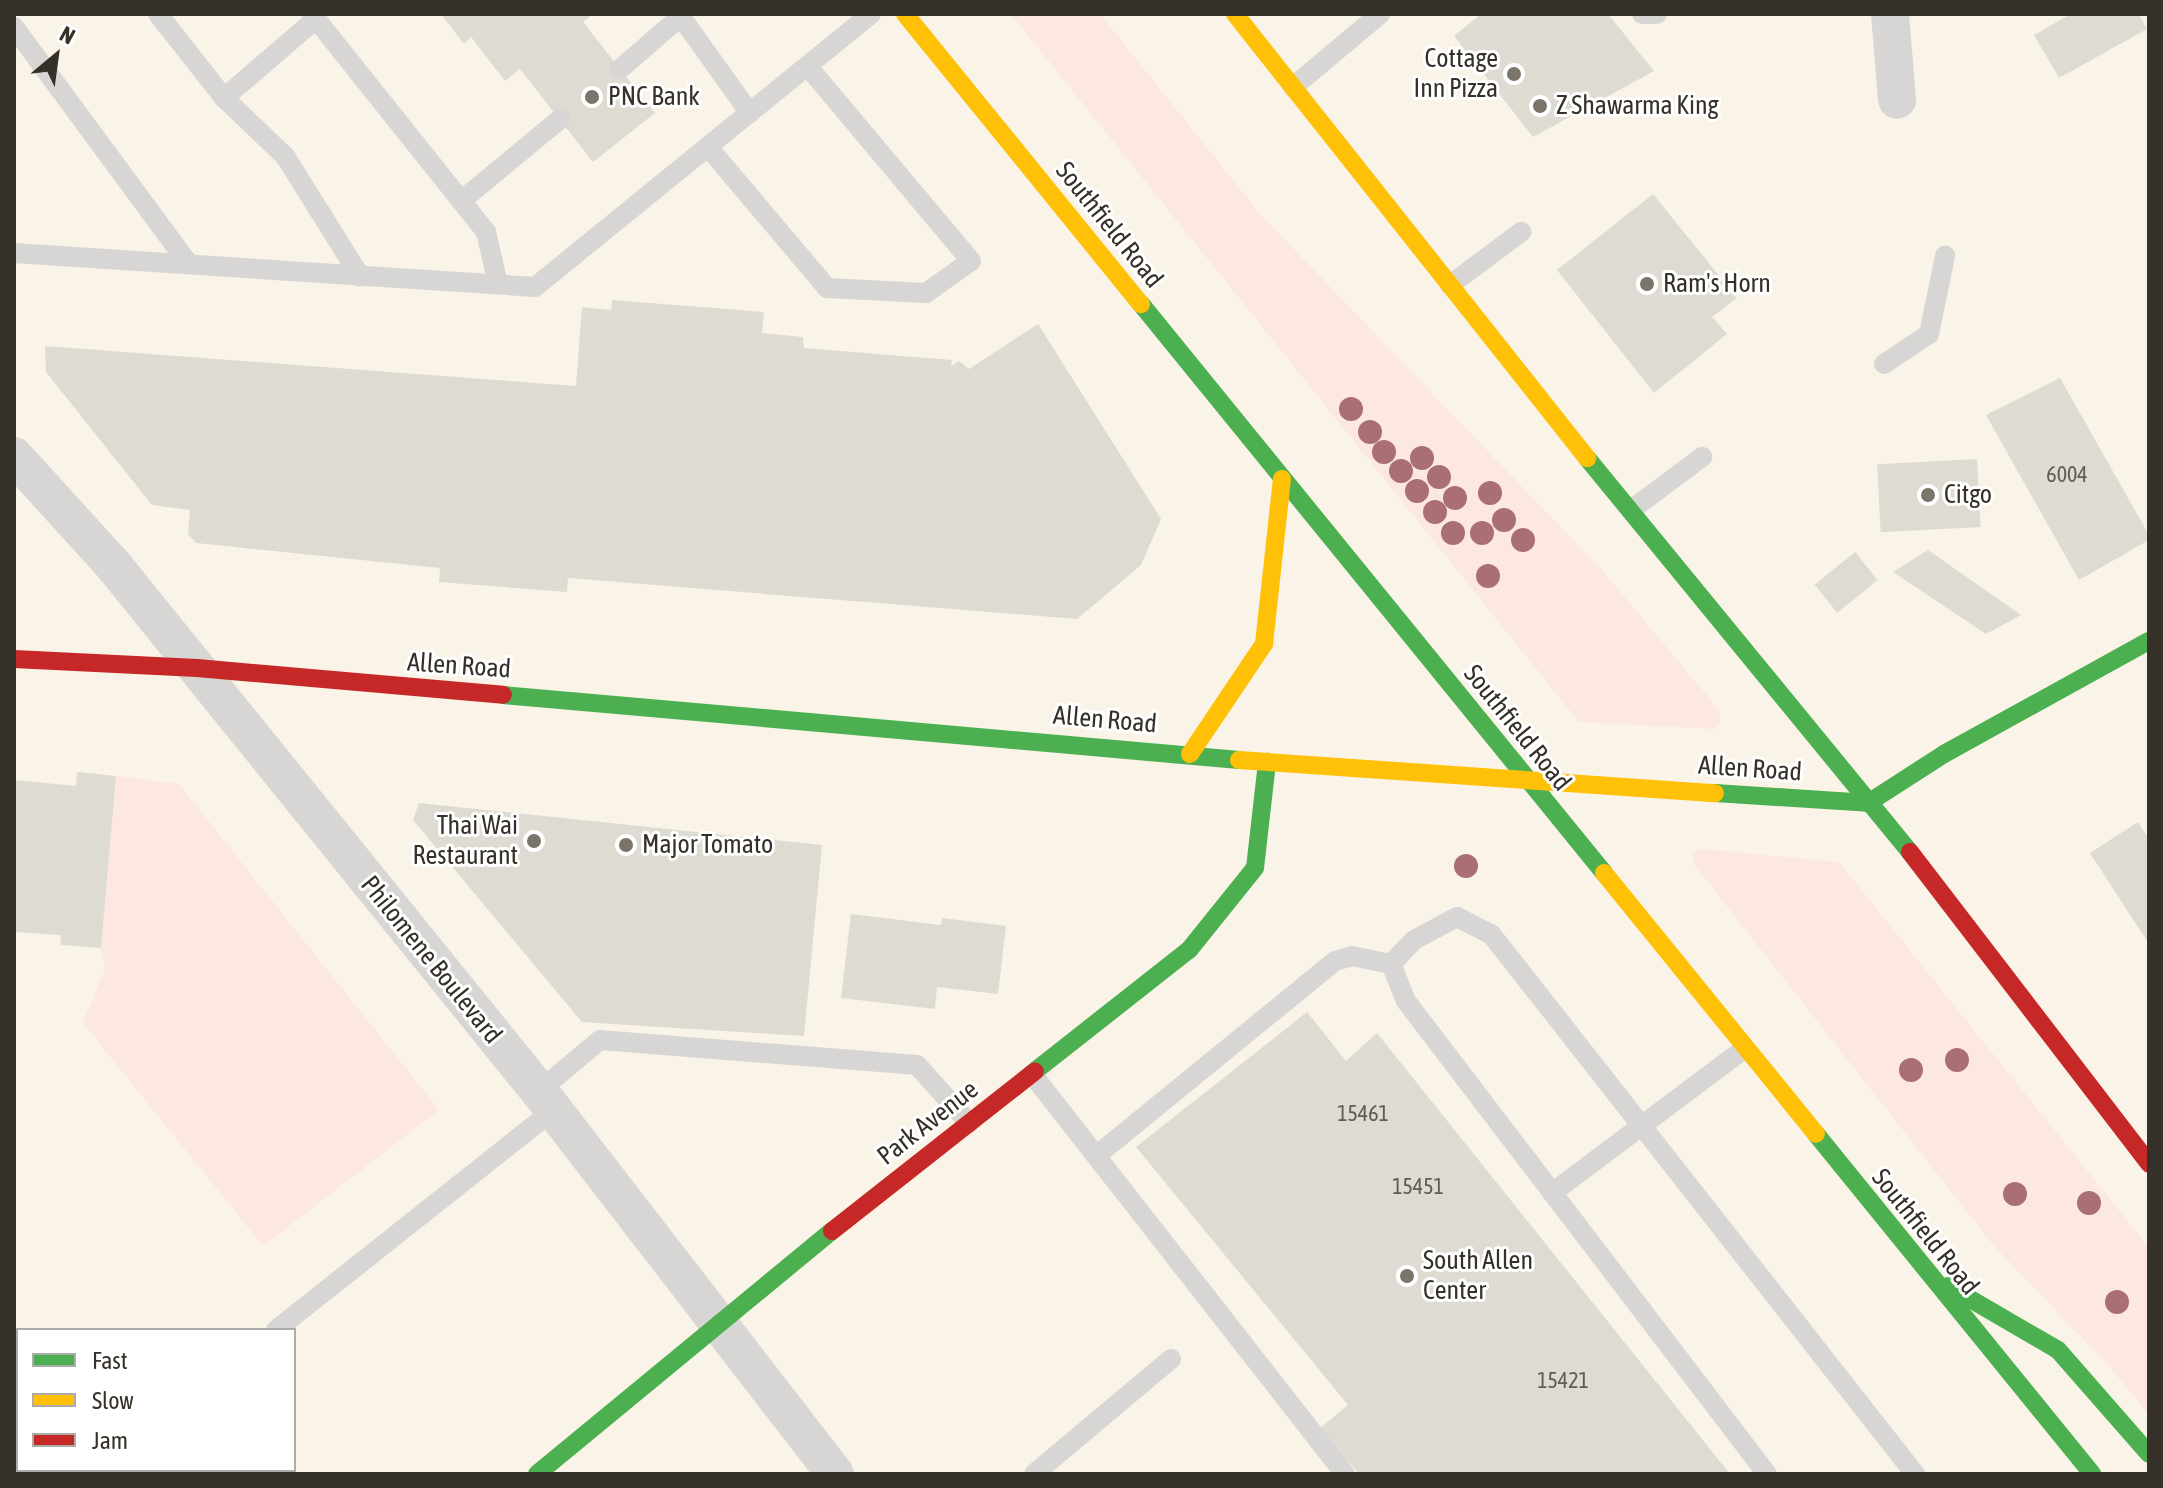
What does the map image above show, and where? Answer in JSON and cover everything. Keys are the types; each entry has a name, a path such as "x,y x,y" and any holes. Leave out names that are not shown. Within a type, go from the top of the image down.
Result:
{"main road":[{"name":"Southfield Road","path":"905,14 1925,1273 2085,1466"},
{"path":"1235,14 1631,510 1997,961 2149,1164"},
{"path":"1190,754 1264,644 1282,479"},
{"path":"1868,803 1944,754 2149,641"},
{"name":"Allen Road","path":"14,659 197,668 1267,762 1868,803"},
{"name":"Park Avenue","path":"537,1474 969,1123 1189,950 1255,868 1267,762"},
{"path":"1925,1273 2058,1350 2149,1454"}],"street":[{"path":"1890,14 1897,100"},
{"name":"Philomene Boulevard","path":"14,456 197,668 546,1101 835,1474"}],"lane":[{"path":"158,14 224,98 285,156 360,276"},
{"path":"14,253 535,287 871,14"},
{"path":"1293,87 1380,14"},
{"path":"1642,14 1657,14"},
{"path":"224,98 314,16 486,232 498,284"},
{"path":"620,69 679,16 750,113"},
{"path":"14,27 189,264"},
{"path":"708,147 827,288 926,293 971,261 808,67"},
{"path":"461,201 560,119"},
{"path":"1450,285 1521,232"},
{"path":"1884,364 1929,334 1945,256"},
{"path":"1631,510 1702,457"},
{"path":"1391,964 1414,940 1457,917 1491,934 1915,1474"},
{"path":"1096,1156 1335,961 1352,956 1391,964"},
{"path":"1391,964 1406,1001 1767,1474"},
{"path":"278,1328 546,1101 600,1040 917,1065 969,1123"},
{"path":"1552,1193 1638,1125 1744,1049"},
{"path":"1032,1074 1345,1474"},
{"path":"2130,1140 2149,1127"},
{"path":"1034,1474 1171,1359"},
{"path":"2060,1474 2085,1466"}],"shaded area":[{"path":"1011,14 1100,14 1261,215 1601,569 1719,710 1721,722 1715,729 1579,722"},
{"path":"116,776 179,784 439,1110 263,1246 83,1023 105,969 101,948"},
{"path":"1702,849 1839,862 2149,1248 2149,1415 2109,1366 1994,1246 1693,863 1693,853"}],"building":[{"name":"PNC Bank","path":"441,14 593,14 583,22 655,113 593,162 520,69 505,81 471,37 464,44"},
{"path":"1481,14 1608,14 1654,71 1533,137 1454,36"},
{"path":"2071,14 2139,14 2147,29 2059,78 2034,35"},
{"name":"Ram's Horn","path":"1653,194 1737,298 1712,317 1727,334 1654,393 1557,270"},
{"path":"612,300 764,312 762,333 803,337 804,348 952,360 951,366 959,361 969,369 1038,324 1161,519 1141,565 1077,619 568,578 567,592 439,582 440,568 196,543 188,534 190,510 152,505 46,372 45,346 576,386 582,307 611,310"},
{"path":"2060,378 2149,535 2149,540 2079,580 1986,415"},
{"name":"Citgo","path":"1977,459 1981,527 1881,532 1877,464"},
{"path":"1928,550 2021,615 1986,634 1893,572"},
{"path":"1855,552 1878,580 1837,613 1815,585"},
{"path":"77,772 116,776 101,948 61,945 60,935 14,932 14,780 76,786"},
{"path":"419,803 822,845 804,1036 582,1022 413,820"},
{"path":"2138,822 2149,839 2149,944 2090,853"},
{"path":"851,914 941,925 942,918 1006,926 998,994 937,987 935,1009 841,998"},
{"name":"South Allen Center","path":"1307,1012 1346,1061 1377,1033 1730,1474 1359,1474 1320,1428 1348,1405 1136,1147"}],"traffic: fast":[{"path":"1141,304 1604,873"},
{"path":"1587,458 1910,852"},
{"path":"1715,793 1868,803 1944,754 2149,641"},
{"path":"503,695 1239,760"},
{"path":"1035,1071 1189,950 1255,868 1267,762"},
{"path":"1816,1134 2092,1474"},
{"path":"537,1474 832,1231"},
{"path":"1948,1286 2058,1350 2149,1454"}],"traffic: slow":[{"path":"905,14 1141,304"},
{"path":"1235,14 1587,458"},
{"path":"1190,754 1264,644 1282,479"},
{"path":"1239,760 1715,793"},
{"path":"1604,873 1816,1134"}],"traffic: jam":[{"path":"14,659 197,668 503,695"},
{"path":"1910,852 2149,1164"},
{"path":"832,1231 1035,1071"}],"place":[{"name":"Cottage Inn Pizza","path":"1514,74"},
{"name":"PNC Bank","path":"592,97"},
{"name":"Z Shawarma King","path":"1540,106"},
{"name":"Ram's Horn","path":"1647,284"},
{"name":"Citgo","path":"1928,495"},
{"name":"Thai Wai Restaurant","path":"534,841"},
{"name":"Major Tomato","path":"626,845"},
{"name":"South Allen Center","path":"1407,1276"}]}
